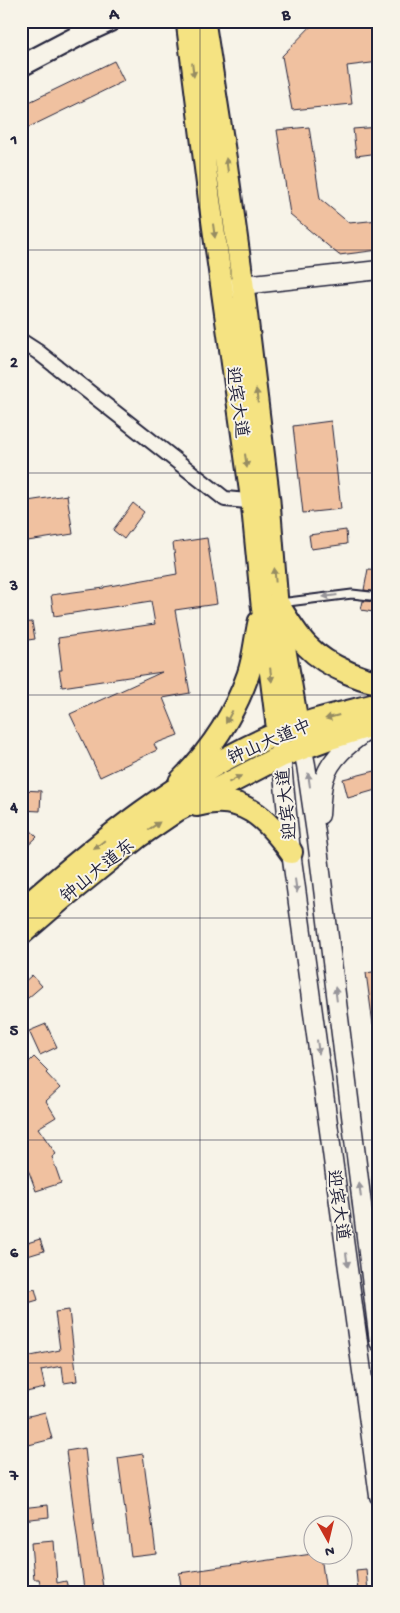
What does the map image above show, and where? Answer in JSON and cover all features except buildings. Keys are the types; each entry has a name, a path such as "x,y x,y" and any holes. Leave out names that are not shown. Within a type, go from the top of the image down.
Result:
{"highway":[{"path":"270,604 312,652 336,667 368,681 379,682"},
{"name":"钟山大道中","path":"171,802 230,756 288,730 378,717"},
{"name":"钟山大道中","path":"171,802 378,717"},
{"path":"171,802 225,802 246,807 258,815 276,832 291,852"},
{"name":"钟山大道东","path":"21,911 130,820 171,802"},
{"name":"钟山大道东","path":"21,934 139,836 171,802"}],"main road":[{"path":"21,66 110,21"},
{"name":"迎宾大道","path":"187,21 222,290 260,502"},
{"name":"迎宾大道","path":"204,21 244,285 260,502 270,604 288,730"},
{"path":"171,802 229,719 248,674 270,604"}],"street":[{"path":"222,290 244,285 379,270"},
{"path":"21,341 38,352 225,499 260,502"},
{"path":"317,840 324,780 327,773 335,759 378,717"},
{"name":"迎宾大道","path":"288,730 303,749 317,840 379,1342"},
{"name":"迎宾大道","path":"288,730 281,756 291,852 379,1496"}],"lane":[{"path":"270,604 352,594 379,597"}]}
